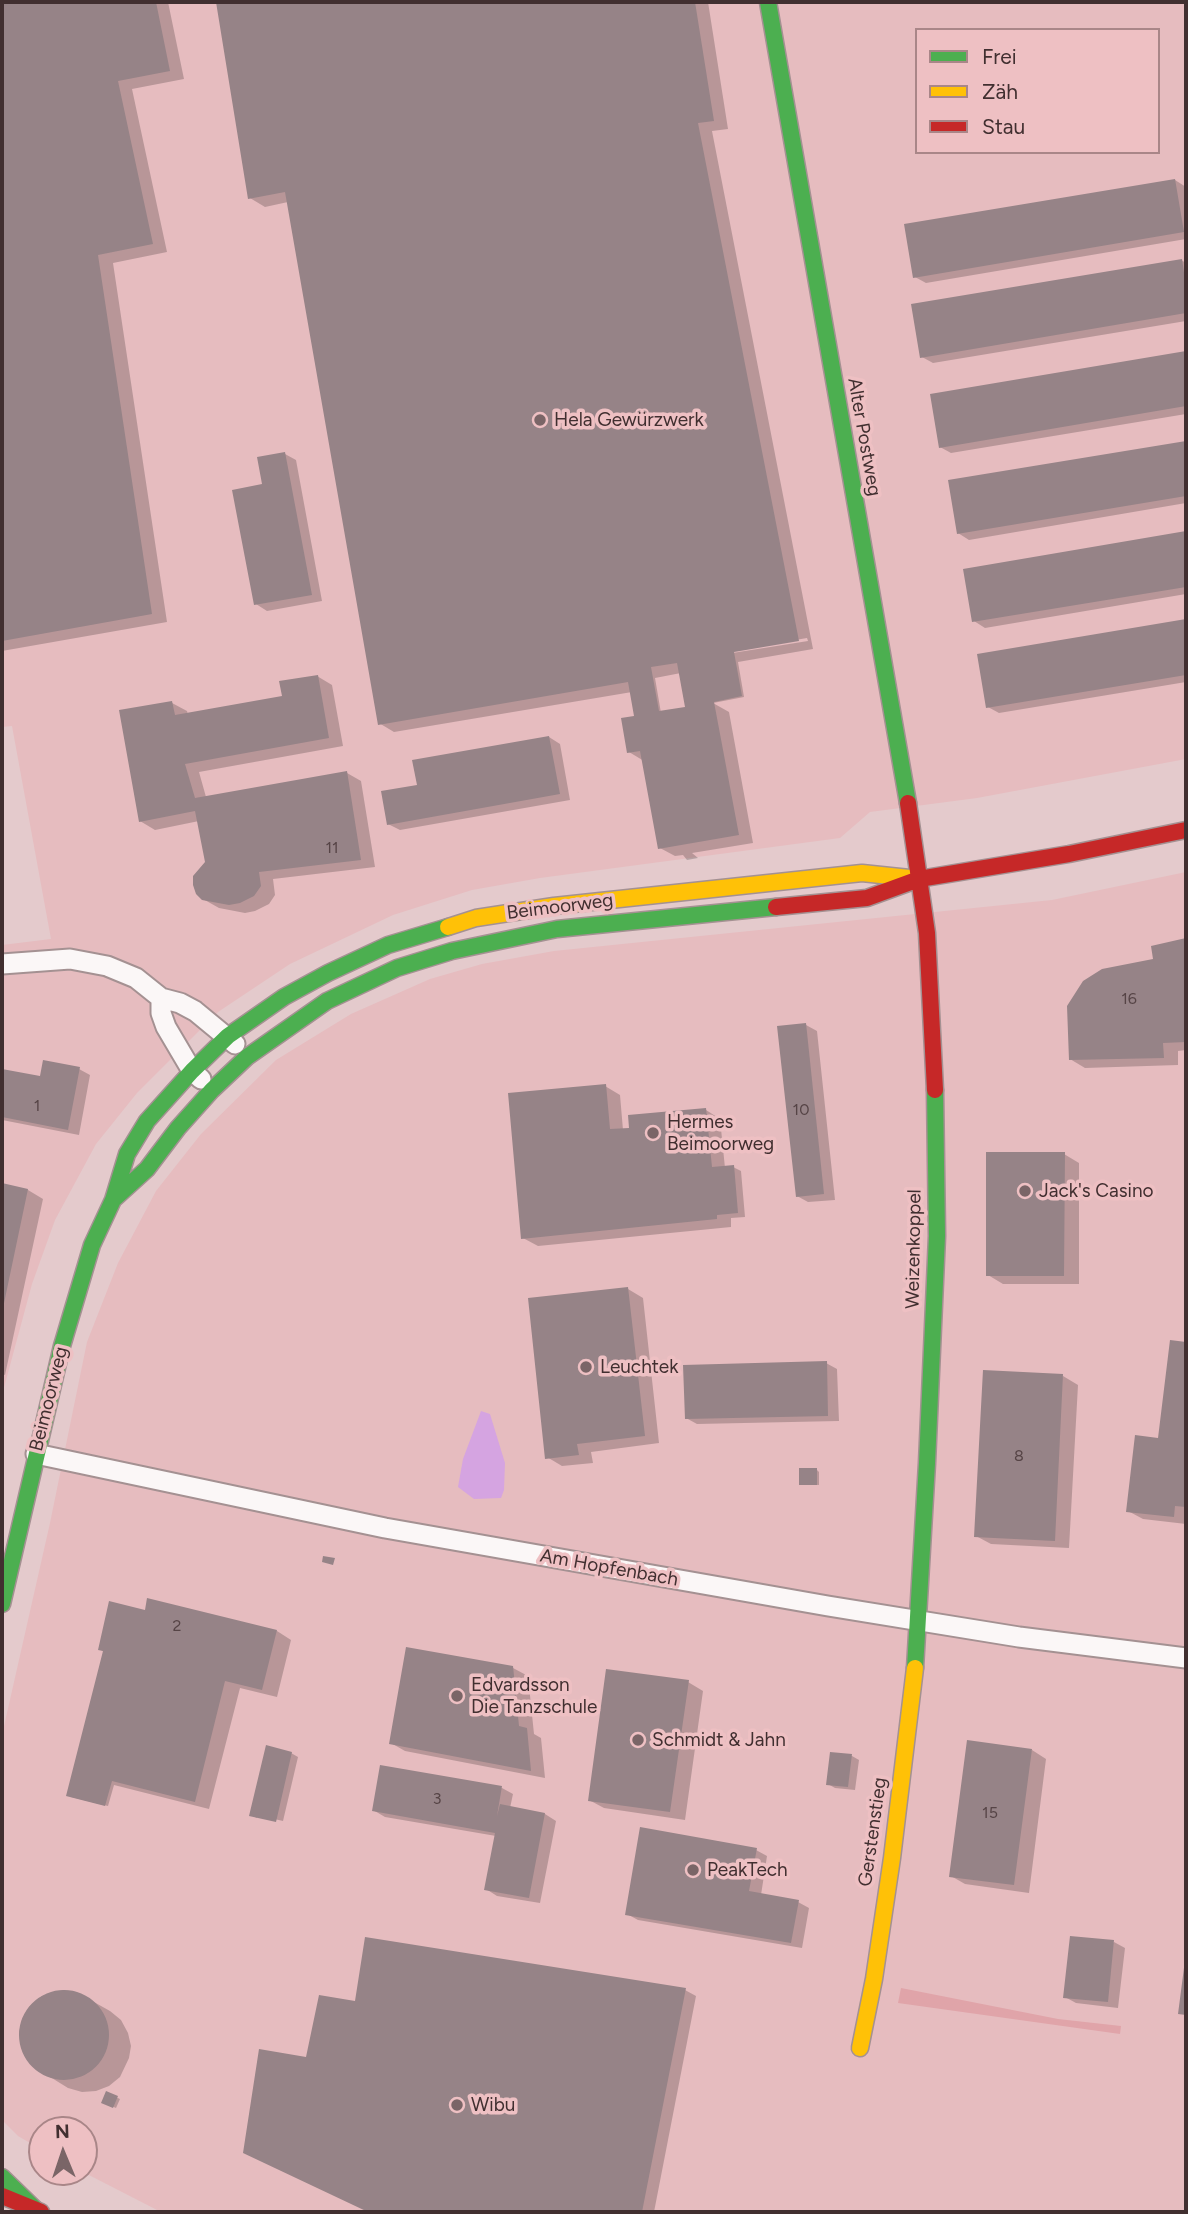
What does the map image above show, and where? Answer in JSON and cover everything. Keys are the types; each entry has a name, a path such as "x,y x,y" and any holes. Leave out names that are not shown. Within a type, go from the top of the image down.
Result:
{"main road":[{"name":"Alter Postweg","path":"768,2 919,879"},
{"name":"Beimoorweg","path":"113,1200 147,1168 212,1090 247,1057 327,1001 397,968 452,951 557,929 867,898 919,879 1069,854 1186,830"},
{"name":"Beimoorweg","path":"2,1604 62,1346 92,1245 113,1200 127,1154 147,1121 228,1036 284,997 328,973 388,945 476,919 554,906 862,873 919,879"},
{"name":"Weizenkoppel","path":"917,1621 937,1236 934,1046 927,933 919,879"},
{"name":"Gerstenstieg","path":"860,2048 874,1979 892,1858 914,1678 917,1621"},
{"path":"2,2177 39,2211"},
{"path":"2,2196 39,2211"}],"street":[{"path":"2,964 69,959 107,966 136,978 161,998 180,1003 195,1011 228,1036 247,1057"},
{"path":"161,998 161,1013 166,1027 192,1071 212,1090"},
{"name":"Am Hopfenbach","path":"36,1454 385,1528 917,1621 1186,1658"}],"shaded area":[{"path":"2,2 1186,2 1186,759 977,798 870,812 840,838 540,878 472,890 393,915 290,964 218,1012 137,1093 96,1144 55,1220 32,1284 2,1395 2,945 51,939 12,726 2,727"},
{"path":"1186,872 1186,2212 161,2212 98,2180 98,2116 28,2116 28,2142 18,2136 2,2120 2,1735 87,1342 118,1263 156,1191 201,1134 276,1060 351,1014 430,979 482,964 554,951 1052,900"},
{"path":"481,1411 490,1414 505,1463 501,1498 474,1499 458,1487 463,1459"},
{"path":"901,1988 1058,2019 1121,2026 1120,2034 898,2003"}],"building":[{"path":"2,2 156,2 170,71 118,81 153,244 98,255 152,614 2,641"},
{"name":"Hela Gewürzwerk","path":"216,2 695,2 714,121 698,123 799,641 734,652 742,696 714,702 739,835 658,849 640,751 627,753 621,718 634,716 628,682 378,725 285,192 248,199","holes":["677,663 685,707 659,711 651,667"]},
{"path":"1175,179 1184,232 913,278 904,224"},
{"path":"1182,259 1186,313 920,358 911,304"},
{"path":"1186,351 1186,406 939,448 930,394"},
{"path":"1186,441 1186,496 957,534 948,480"},
{"path":"285,452 312,595 254,605 232,490 262,484 257,457"},
{"path":"1186,531 1186,587 972,622 963,569"},
{"path":"1186,619 1186,675 986,708 977,654"},
{"path":"318,675 329,738 185,764 195,798 347,771 361,860 259,872 261,886 254,896 240,903 229,905 202,900 193,885 193,876 205,862 195,811 139,822 119,710 172,701 175,715 282,696 279,681"},
{"path":"549,736 560,794 387,825 381,791 417,785 412,760"},
{"path":"1186,938 1186,1042 1163,1043 1164,1058 1069,1060 1067,1006 1083,981 1102,969 1153,959 1151,946"},
{"path":"806,1023 824,1194 796,1197 777,1026"},
{"path":"43,1060 80,1067 68,1130 2,1117 2,1069 40,1076"},
{"path":"606,1084 610,1129 629,1128 628,1115 706,1108 712,1167 734,1165 738,1213 717,1215 717,1219 521,1239 508,1093"},
{"name":"Jack's Casino","path":"986,1152 1065,1152 1064,1276 986,1276"},
{"path":"2,1183 28,1189 3,1308 2,1308"},
{"name":"Leuchtek","path":"628,1287 645,1436 577,1444 579,1455 545,1459 528,1298"},
{"path":"1170,1340 1186,1342 1186,1507 1175,1506 1174,1517 1126,1512 1135,1435 1158,1438"},
{"path":"827,1361 828,1416 685,1419 683,1365"},
{"path":"983,1370 1063,1374 1055,1541 974,1537"},
{"path":"799,1468 817,1468 817,1485 799,1485"},
{"path":"323,1556 335,1558 333,1565 322,1562"},
{"path":"147,1598 277,1630 262,1690 225,1681 195,1802 112,1781 105,1806 66,1796 103,1651 98,1650 109,1601 145,1610"},
{"name":"Edvardsson Die Tanzschule","path":"406,1647 513,1666 519,1726 527,1728 531,1771 389,1744"},
{"name":"Schmidt & Jahn","path":"606,1669 689,1680 670,1812 588,1801"},
{"path":"967,1740 1032,1749 1014,1885 949,1877"},
{"path":"266,1745 292,1752 276,1822 249,1816"},
{"path":"830,1752 852,1754 848,1787 826,1785"},
{"path":"380,1765 502,1786 497,1816 500,1804 545,1813 529,1898 484,1890 495,1833 372,1811"},
{"name":"PeakTech","path":"640,1827 757,1848 749,1891 799,1900 791,1943 625,1915"},
{"path":"1070,1936 1114,1940 1108,2002 1063,1998"},
{"name":"Wibu","path":"365,1937 686,1988 642,2212 368,2212 243,2153 259,2049 306,2057 319,1995 355,2001"},
{"path":"1186,1960 1186,2015 1178,2014"},
{"path":"55,1990 73,1990 89,1997 102,2010 109,2026 109,2044 102,2060 89,2073 73,2080 55,2080 39,2073 26,2060 19,2044 19,2026 26,2010 39,1997"},
{"path":"106,2091 118,2096 113,2108 101,2103"}],"traffic: fast":[{"path":"768,2 908,803"},
{"path":"115,1198 147,1169 178,1128 212,1090 247,1057 327,1001 397,968 452,951 557,929 776,907"},
{"path":"2,1604 62,1346 92,1245 113,1200 127,1154 147,1121 228,1036 284,997 388,945 448,927"},
{"path":"915,1668 937,1236 935,1090"},
{"path":"2,2177 35,2209"}],"traffic: slow":[{"path":"448,927 476,918 554,906 862,873 919,879"},
{"path":"860,2048 874,1979 892,1858 915,1668"}],"traffic: jam":[{"path":"908,803 927,933 935,1090"},
{"path":"776,907 867,898 919,879 1069,854 1186,830"},
{"path":"2,2196 41,2212"}],"place":[{"name":"Hela Gewürzwerk","path":"540,420"},
{"name":"Hermes Beimoorweg","path":"653,1133"},
{"name":"Jack's Casino","path":"1025,1191"},
{"name":"Leuchtek","path":"586,1367"},
{"name":"Edvardsson Die Tanzschule","path":"457,1696"},
{"name":"Schmidt & Jahn","path":"638,1740"},
{"name":"PeakTech","path":"693,1870"},
{"name":"Wibu","path":"457,2105"}]}
